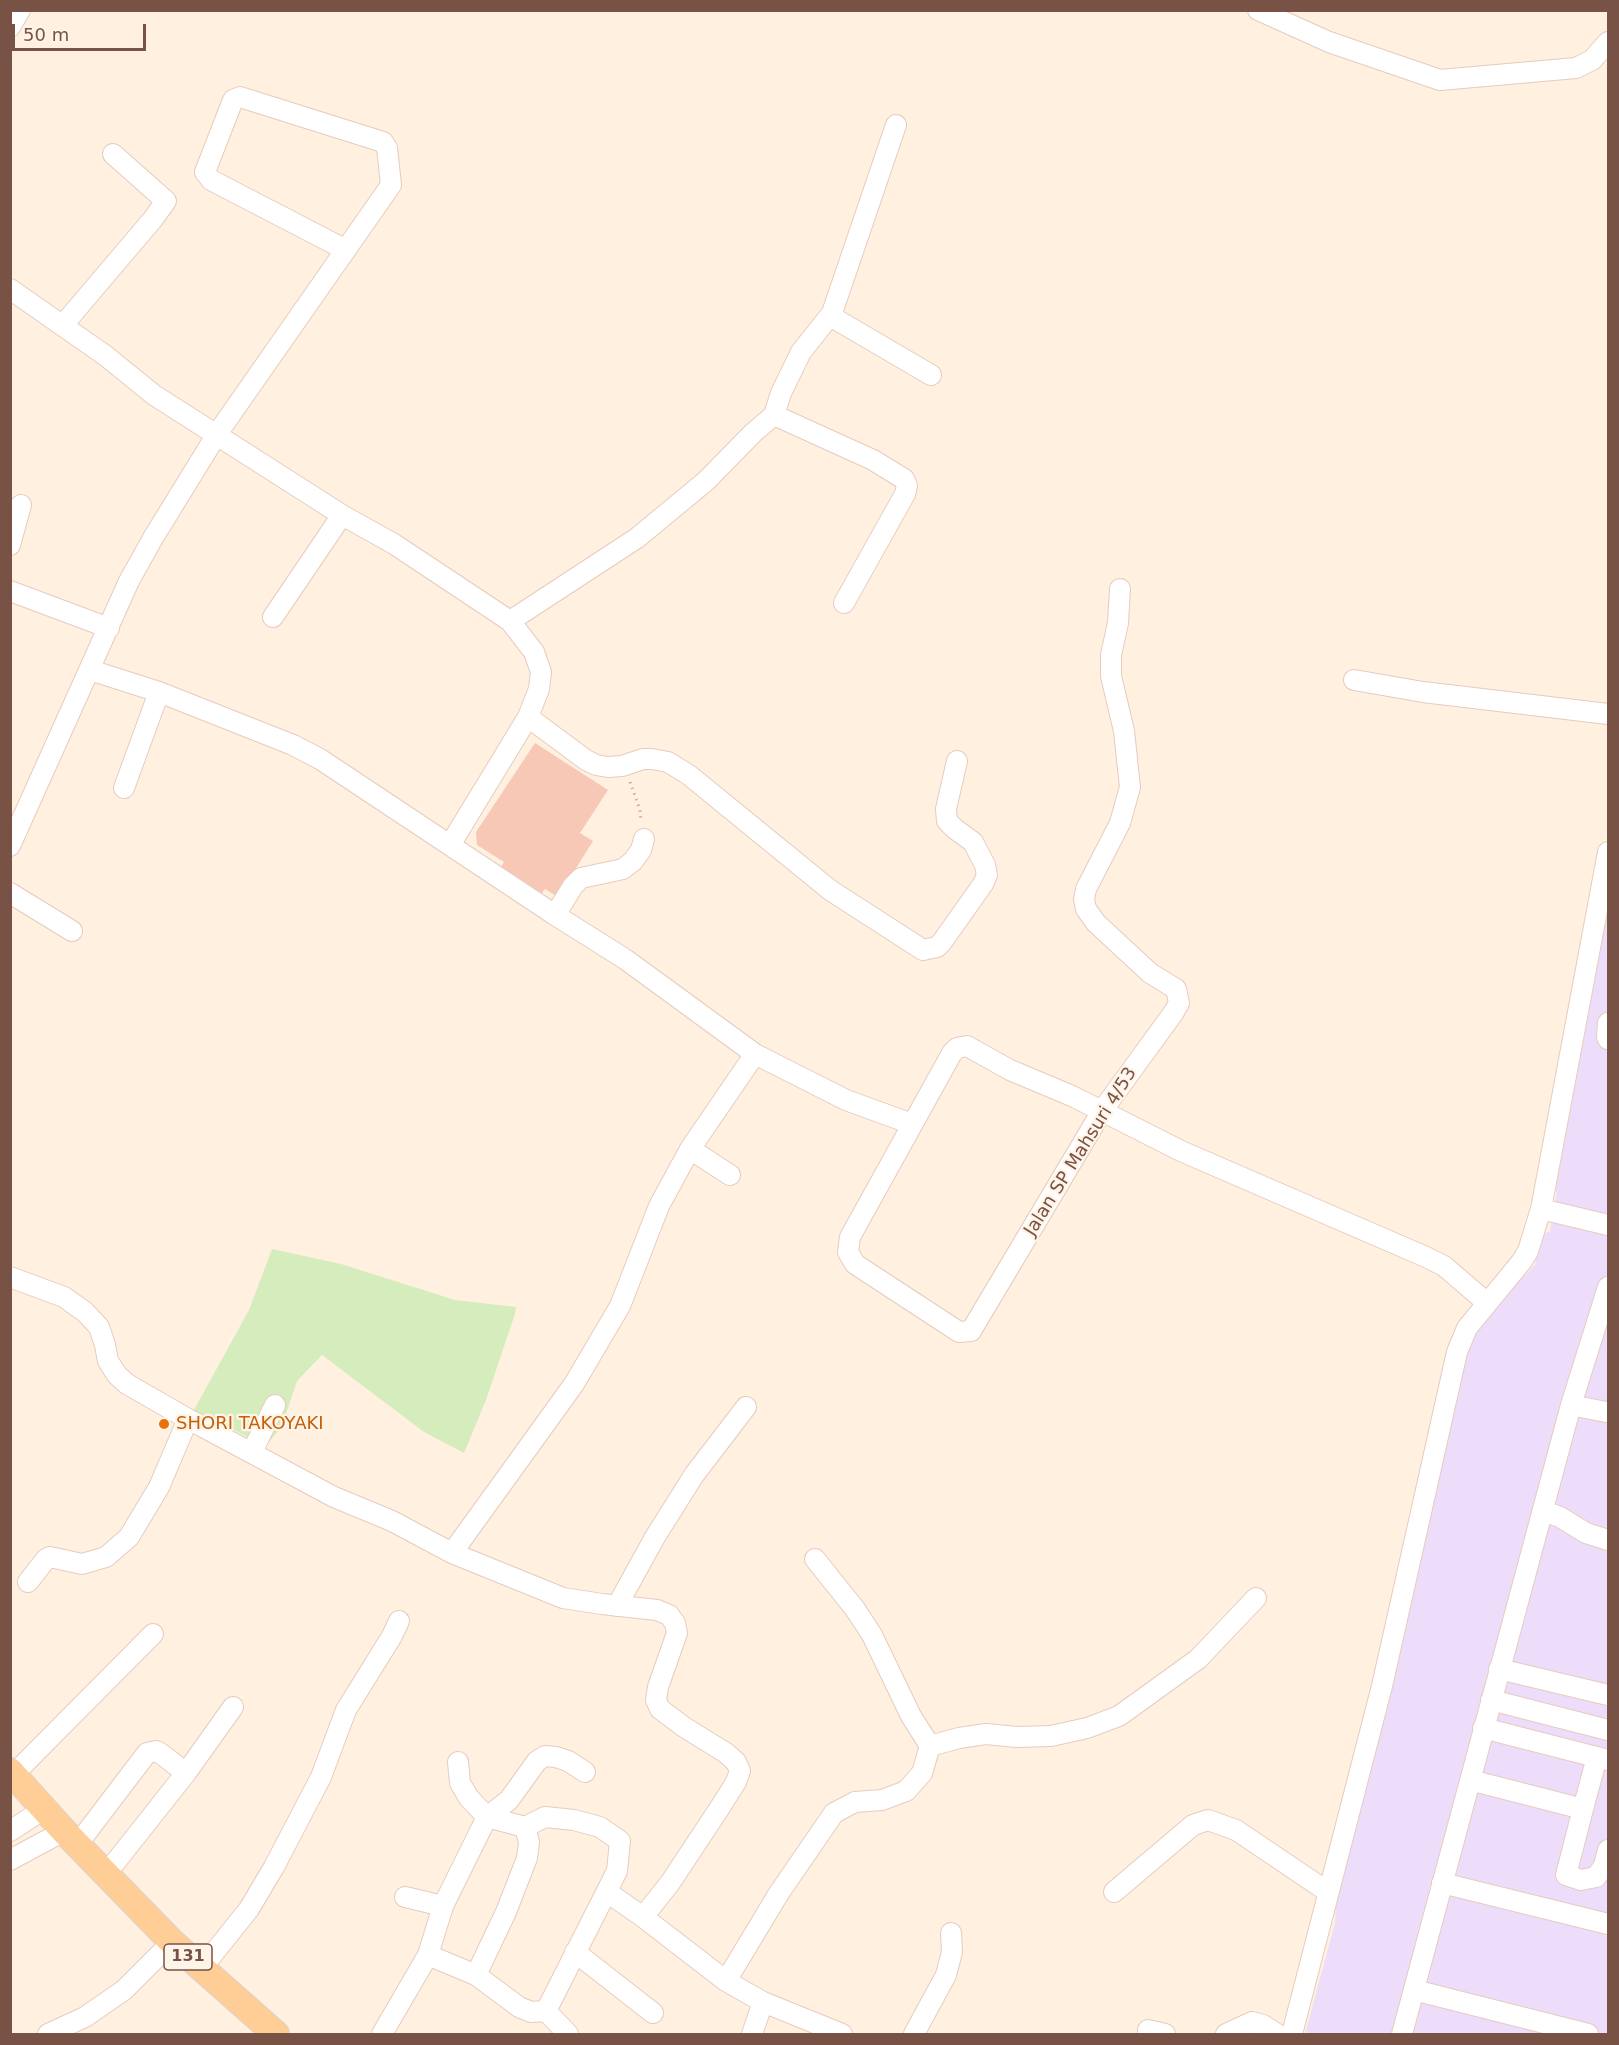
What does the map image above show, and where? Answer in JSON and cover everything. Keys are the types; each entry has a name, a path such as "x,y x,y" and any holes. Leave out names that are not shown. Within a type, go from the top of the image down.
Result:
{"main road":[{"name":"131","path":"12,1772 70,1838 172,1942 276,2034"}],"street":[{"path":"10,27 20,10"},
{"path":"1258,10 1329,42 1440,80 1576,68 1592,60 1608,42"},
{"path":"10,846 134,573 217,434 346,250 391,185 387,148 383,142 240,97 233,100 205,172 211,180 346,250"},
{"path":"510,621 637,538 706,481 774,414 781,393 801,352 832,313 896,125"},
{"path":"63,325 166,201 113,154"},
{"path":"10,289 106,356 154,395 342,515 394,544 510,621 534,652 541,672 539,689 528,717 450,845"},
{"path":"832,313 837,320 931,375"},
{"path":"774,414 873,460 904,479 907,486 905,494 844,603"},
{"path":"10,544 21,505"},
{"path":"273,617 342,515"},
{"name":"Jalan SP Mahsuri 4/53","path":"912,1124 850,1237 848,1252 855,1263 959,1332 968,1333 974,1329 1102,1111 1179,1003 1176,990 1150,973 1096,923 1086,909 1084,899 1086,889 1120,823 1130,787 1124,731 1111,676 1111,655 1118,623 1120,590"},
{"path":"10,591 109,628"},
{"path":"90,670 159,692 320,759 625,959 755,1054 846,1100 912,1124 952,1053 962,1046 972,1048 1010,1070 1102,1111 1181,1150 1426,1257 1444,1266 1486,1302"},
{"path":"1354,680 1423,692 1608,714"},
{"path":"124,788 159,692"},
{"path":"528,717 596,765 622,766 643,759 668,762 689,775 830,890 923,950 937,947 942,942 987,875 985,865 973,842 947,820 946,809 957,761"},
{"path":"555,915 573,886 581,878 623,869 641,850 644,838"},
{"path":"1292,2034 1382,1686 1457,1352 1467,1328 1486,1302 1522,1261 1532,1241 1541,1209 1608,852"},
{"path":"10,893 72,931"},
{"path":"1608,1023 1608,1039"},
{"path":"452,1553 574,1384 620,1306 659,1206 690,1149 755,1054"},
{"path":"690,1149 730,1175"},
{"path":"1541,1209 1608,1225"},
{"path":"10,1277 64,1297 85,1312 99,1327 108,1361 117,1375 127,1384 334,1497 392,1521 452,1553 563,1598 657,1610 669,1615 675,1623 677,1633 658,1687 656,1700 660,1709 726,1753 736,1762 740,1771 736,1782 670,1883 643,1917"},
{"path":"1402,2034 1571,1405 1608,1287"},
{"path":"1571,1405 1606,1412"},
{"path":"252,1452 275,1406"},
{"path":"616,1606 694,1475 746,1407"},
{"path":"28,1582 50,1557 82,1564 106,1557 129,1536 159,1488 188,1419"},
{"path":"1542,1511 1560,1517 1586,1533 1608,1540"},
{"path":"726,1981 779,1893 834,1813 855,1802 882,1800 906,1791 922,1773 930,1746 911,1716 872,1635 855,1609 815,1559"},
{"path":"930,1746 959,1737 986,1734 1017,1737 1051,1736 1087,1728 1119,1716 1198,1659 1256,1598"},
{"path":"201,1969 249,1909 274,1867 321,1776 346,1710 399,1621"},
{"path":"12,1772 153,1634"},
{"path":"1499,1669 1608,1695"},
{"path":"1491,1700 1608,1730"},
{"path":"106,1874 186,1773 233,1707"},
{"path":"1484,1728 1603,1759 1583,1809 1566,1875 1581,1880 1596,1877 1604,1866 1608,1850"},
{"path":"10,1860 70,1838 147,1753 156,1751 160,1753 186,1773"},
{"path":"382,2034 428,1955 443,1906 487,1817 509,1800 537,1761 545,1756 556,1756 585,1772"},
{"path":"458,1762 460,1783 469,1798 487,1817 525,1827 545,1817 574,1820 600,1827 620,1841 617,1872 546,2011"},
{"path":"1470,1780 1583,1809"},
{"path":"10,1831 44,1809"},
{"path":"1114,1892 1193,1825 1208,1820 1222,1823 1236,1830 1328,1892"},
{"path":"476,1975 506,1912 527,1858 529,1842 525,1827"},
{"path":"1442,1883 1608,1924"},
{"path":"607,1892 726,1981 763,2002 842,2034"},
{"path":"405,1897 443,1906"},
{"path":"914,2034 946,1975 952,1952 951,1933"},
{"path":"48,2034 85,2017 124,1990 172,1942"},
{"path":"575,1952 653,2013"},
{"path":"428,1955 476,1975 519,2007 531,2012 546,2011"},
{"path":"1414,1990 1588,2034"},
{"path":"752,2034 763,2002"},
{"path":"546,2011 568,2034"},
{"path":"1226,2034 1252,2022 1263,2025 1277,2034"}],"path":[{"path":"622,766 633,788 640,810 644,838"}],"shaded area":[{"path":"1608,891 1608,2034 1305,2034 1335,1923 1336,1898 1465,1349 1480,1321 1535,1265 1540,1236 1550,1231 1557,1193 1549,1183"}],"green space":[{"path":"272,1249 341,1264 455,1300 516,1307 486,1400 464,1453 424,1432 322,1355 297,1381 282,1426 266,1446 194,1410 249,1310"}],"building":[{"path":"535,743 608,790 580,833 593,841 558,897 545,889 540,896 499,870 504,862 477,845 476,832"}],"place":[{"name":"SHORI TAKOYAKI","path":"164,1424"}]}
